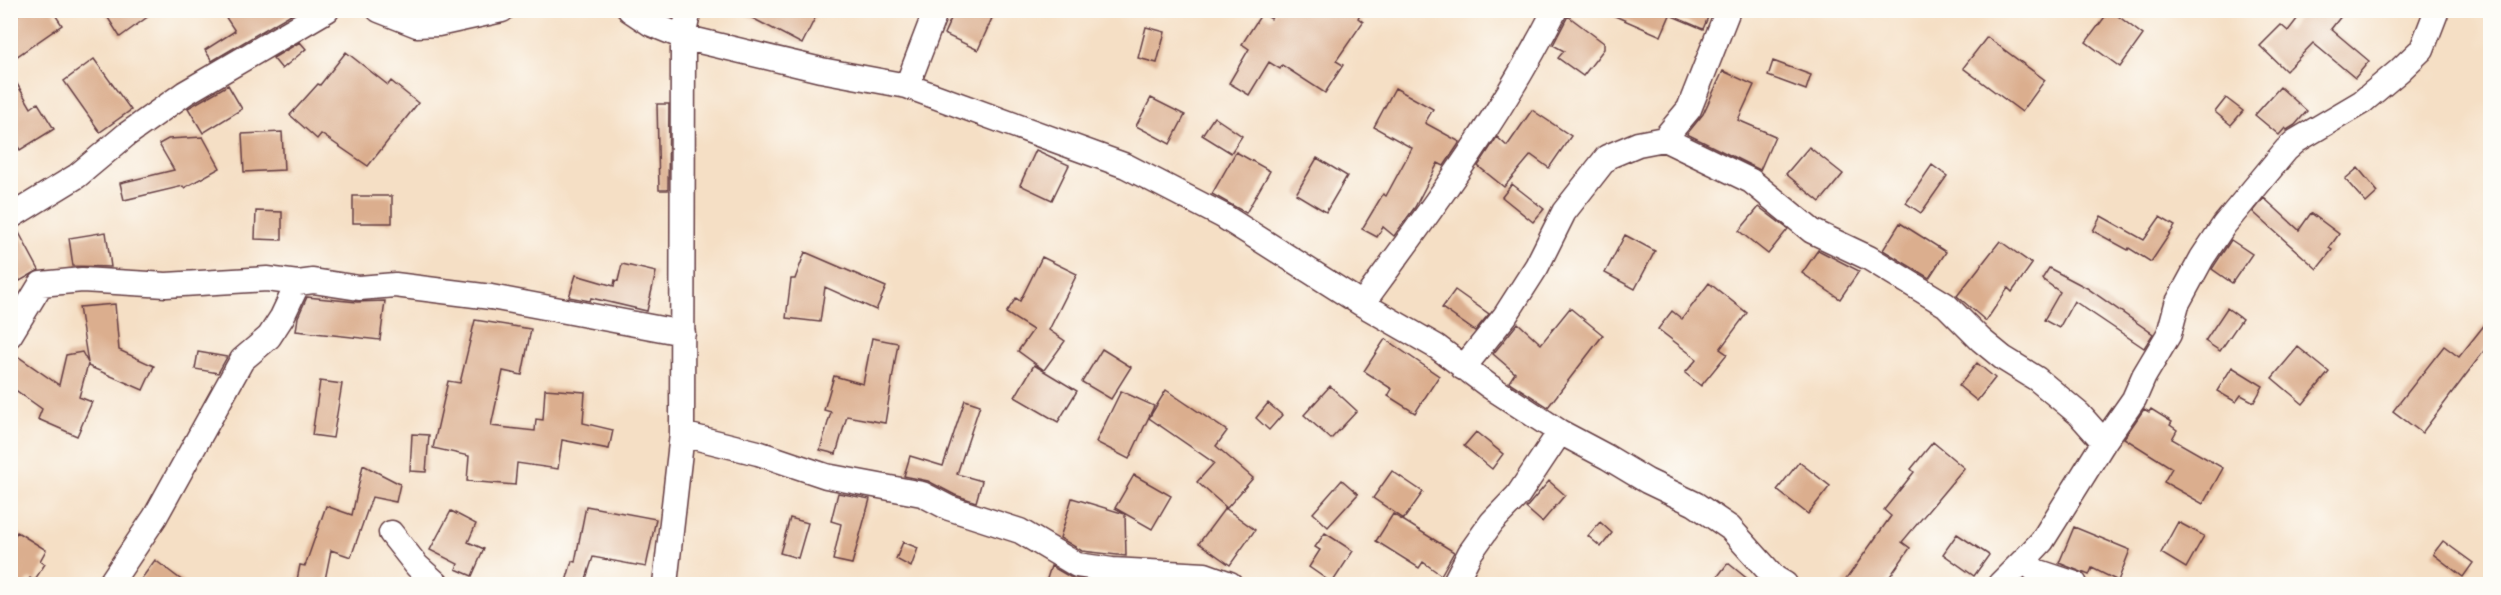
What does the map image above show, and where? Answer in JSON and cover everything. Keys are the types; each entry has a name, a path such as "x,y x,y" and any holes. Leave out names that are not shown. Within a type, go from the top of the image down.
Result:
{"street":[{"path":"10,217 77,176 126,135 185,93 327,10"},
{"path":"379,10 417,25 438,24 502,10"},
{"path":"630,10 651,24 683,37 821,70 907,86 1126,166 1223,216 1362,304 1437,347 1463,368 1560,432 1647,481 1695,504 1730,528 1775,578 1785,585"},
{"path":"665,585 682,434 683,37 689,10"},
{"path":"907,86 936,10"},
{"path":"1362,304 1442,195 1536,47 1555,10"},
{"path":"1664,139 1689,109 1728,10"},
{"path":"2000,585 2042,541 2134,399 2144,376 2169,334 2177,304 2202,258 2224,225 2291,145 2362,102 2422,48 2437,10"},
{"path":"1463,368 1505,316 1537,266 1564,212 1607,157 1638,144 1664,139 1751,181 1812,231 1869,258 1946,305 1989,346 2037,380 2079,414 2104,442"},
{"path":"10,335 41,284 56,281 166,285 267,279 298,283 314,281 358,288 395,285 443,290 683,333"},
{"path":"110,585 155,518 242,360 269,337 282,317 298,283"},
{"path":"1454,585 1470,553 1492,522 1518,495 1560,432"},
{"path":"682,434 758,453 826,476 922,494 974,518 1020,531 1077,565 1112,570 1204,574 1230,585"},
{"path":"391,533 417,567 437,585"},
{"path":"2024,560 2036,571 2075,585"}],"building":[{"path":"24,10 52,10 62,25 10,61 10,20"},
{"path":"103,10 157,10 120,37"},
{"path":"221,10 298,10 212,61 205,50 235,31"},
{"path":"737,10 819,10 802,44"},
{"path":"955,10 975,10 992,18 978,50 944,34"},
{"path":"1276,10 1362,10 1358,18 1363,22 1336,61 1343,65 1325,93 1282,65 1280,69 1269,62 1249,95 1229,83 1249,49 1242,44 1262,13 1271,19"},
{"path":"1601,10 1711,10 1703,29 1670,15 1661,36"},
{"path":"2110,10 2143,35 2120,67 2086,42"},
{"path":"2304,10 2346,10 2331,29 2369,61 2355,78 2313,43 2286,71 2260,46 2281,25 2288,31"},
{"path":"1568,16 1604,43 1604,49 1583,76 1558,58 1564,51 1553,45"},
{"path":"1146,27 1165,32 1157,63 1138,58"},
{"path":"1987,37 2045,80 2022,112 1963,68"},
{"path":"300,42 306,49 282,69 273,58"},
{"path":"346,52 388,85 391,81 418,103 368,166 321,134 317,139 290,115 318,84 320,85"},
{"path":"94,59 131,110 100,132 64,81"},
{"path":"1773,61 1811,75 1806,90 1768,76"},
{"path":"1723,71 1754,85 1738,120 1775,136 1760,170 1687,134 1703,114"},
{"path":"10,72 31,108 38,103 54,129 20,150 10,134"},
{"path":"228,85 242,109 203,133 188,108"},
{"path":"2280,87 2307,111 2295,125 2287,130 2285,128 2279,135 2255,115"},
{"path":"1395,88 1433,109 1425,123 1460,142 1444,166 1438,163 1415,207 1394,236 1383,227 1377,237 1362,229 1383,194 1386,196 1412,148 1374,127"},
{"path":"1151,98 1185,115 1170,144 1136,126"},
{"path":"2226,98 2243,111 2231,125 2215,112"},
{"path":"657,104 669,104 668,190 659,190"},
{"path":"1532,110 1571,136 1549,168 1531,155 1504,187 1478,166 1497,137 1507,146"},
{"path":"1214,117 1242,136 1231,153 1202,135"},
{"path":"282,132 284,170 244,172 242,134"},
{"path":"203,137 220,168 184,188 183,186 124,200 120,183 174,170 159,144 168,139"},
{"path":"1809,147 1843,174 1820,202 1786,174"},
{"path":"1036,150 1069,165 1052,200 1020,185"},
{"path":"1236,152 1270,171 1246,213 1212,194"},
{"path":"1317,158 1347,176 1326,212 1296,194"},
{"path":"1932,165 1947,176 1921,213 1906,203"},
{"path":"2358,168 2378,192 2366,203 2345,179"},
{"path":"1512,184 1544,209 1533,222 1502,197"},
{"path":"353,196 392,196 392,223 353,223"},
{"path":"2264,198 2299,230 2311,213 2339,234 2329,248 2332,250 2317,269 2253,212"},
{"path":"1759,207 1788,229 1768,254 1739,231"},
{"path":"256,211 282,212 282,240 255,239"},
{"path":"2101,216 2144,240 2160,217 2175,226 2151,262 2129,248 2128,250 2093,231"},
{"path":"1900,223 1946,252 1929,278 1883,250"},
{"path":"17,229 39,270 20,281 10,263 10,231"},
{"path":"106,232 111,267 73,266 69,238"},
{"path":"1625,235 1655,251 1635,289 1605,273"},
{"path":"2231,240 2252,254 2232,283 2212,269"},
{"path":"2000,241 2032,264 2012,292 2008,288 1986,321 1957,296"},
{"path":"1818,250 1859,271 1840,299 1802,273"},
{"path":"805,252 886,287 876,310 825,287 820,322 786,318 791,279 795,279"},
{"path":"1042,257 1077,274 1049,330 1065,341 1044,370 1018,351 1033,330 1006,313 1016,298 1020,301"},
{"path":"622,264 656,272 647,311 591,298 590,301 569,297 576,275 614,286 615,280 618,281"},
{"path":"2049,268 2087,288 2153,334 2144,348 2074,301 2059,328 2044,320 2060,292 2042,279"},
{"path":"1709,283 1747,313 1720,349 1727,354 1701,386 1685,373 1697,359 1658,329 1672,311 1682,319"},
{"path":"1455,290 1489,314 1475,331 1442,308"},
{"path":"307,297 357,302 385,301 380,340 296,331 298,317"},
{"path":"115,304 119,350 154,366 143,390 88,366 88,364 79,397 92,402 77,436 38,419 42,409 10,386 10,351 59,385 66,355 82,352 88,363 79,307"},
{"path":"1570,308 1603,335 1548,407 1509,382 1515,373 1493,354 1518,323 1541,344"},
{"path":"2227,308 2242,319 2220,351 2205,341"},
{"path":"2490,318 2490,343 2422,433 2393,411 2444,346 2459,357"},
{"path":"475,320 531,329 522,375 503,371 491,426 535,431 536,419 543,420 545,389 585,392 583,423 613,430 609,449 562,440 558,469 517,463 515,485 467,481 469,456 433,448 448,381 460,383"},
{"path":"872,338 898,343 885,423 847,416 836,454 820,450 831,412 824,410 834,376 863,384"},
{"path":"1385,339 1439,376 1415,413 1388,396 1392,389 1364,371"},
{"path":"2298,347 2329,372 2303,404 2272,378"},
{"path":"1102,349 1131,367 1111,399 1082,382"},
{"path":"198,352 227,357 218,373 195,369"},
{"path":"1977,363 1995,378 1977,401 1959,386"},
{"path":"1034,365 1077,391 1058,422 1015,397"},
{"path":"2232,367 2263,386 2254,402 2241,395 2236,402 2217,391"},
{"path":"320,381 342,384 333,438 312,435"},
{"path":"1330,386 1357,411 1331,439 1304,415"},
{"path":"1166,390 1227,431 1216,446 1253,478 1227,508 1197,482 1214,463 1149,418"},
{"path":"1121,391 1154,406 1129,459 1096,442"},
{"path":"965,400 980,405 957,474 982,481 976,502 955,495 928,481 904,476 910,456 943,466"},
{"path":"1268,403 1282,415 1269,430 1256,418"},
{"path":"2144,409 2149,412 2151,409 2172,422 2170,425 2177,430 2172,439 2223,468 2203,504 2164,482 2172,468 2124,438"},
{"path":"1476,432 1503,454 1492,469 1464,446"},
{"path":"412,434 429,435 426,472 410,471"},
{"path":"1933,442 1964,468 1902,542 1910,548 1884,585 1842,585 1891,516 1884,510 1914,472 1911,469"},
{"path":"1799,462 1830,486 1808,514 1777,490"},
{"path":"363,465 400,484 396,502 372,497 351,557 331,550 324,585 296,585 300,565 305,566 326,506 352,515"},
{"path":"1392,471 1423,492 1404,519 1373,498"},
{"path":"1134,475 1171,496 1152,529 1115,508"},
{"path":"1342,480 1358,494 1328,527 1313,513"},
{"path":"1549,481 1565,495 1542,522 1526,508"},
{"path":"838,493 870,499 852,564 833,560 841,524 831,521"},
{"path":"1072,498 1125,514 1126,556 1082,551 1060,538"},
{"path":"586,506 656,519 646,567 593,557 584,585 565,585 572,561 575,562"},
{"path":"1225,508 1255,530 1230,565 1199,543"},
{"path":"451,511 476,524 468,542 484,549 472,576 456,569 458,564 430,550"},
{"path":"1393,514 1454,552 1441,575 1423,562 1419,568 1376,541"},
{"path":"790,518 808,523 798,558 780,553"},
{"path":"1600,522 1612,533 1601,547 1588,536"},
{"path":"2178,522 2204,536 2186,568 2161,553"},
{"path":"2074,527 2130,550 2118,581 2092,568 2089,575 2059,563"},
{"path":"17,532 46,550 40,561 45,564 34,581 30,578 25,585 19,585 10,579 10,542"},
{"path":"1325,533 1353,551 1332,583 1309,567 1320,550 1315,547"},
{"path":"1957,534 1989,555 1974,576 1943,554"},
{"path":"2443,541 2473,563 2463,577 2433,554"},
{"path":"903,542 918,548 911,567 896,559"},
{"path":"155,560 188,585 137,585"},
{"path":"1728,563 1755,585 1711,585"},
{"path":"1051,566 1070,577 1089,581 1088,585 1045,585"}]}
